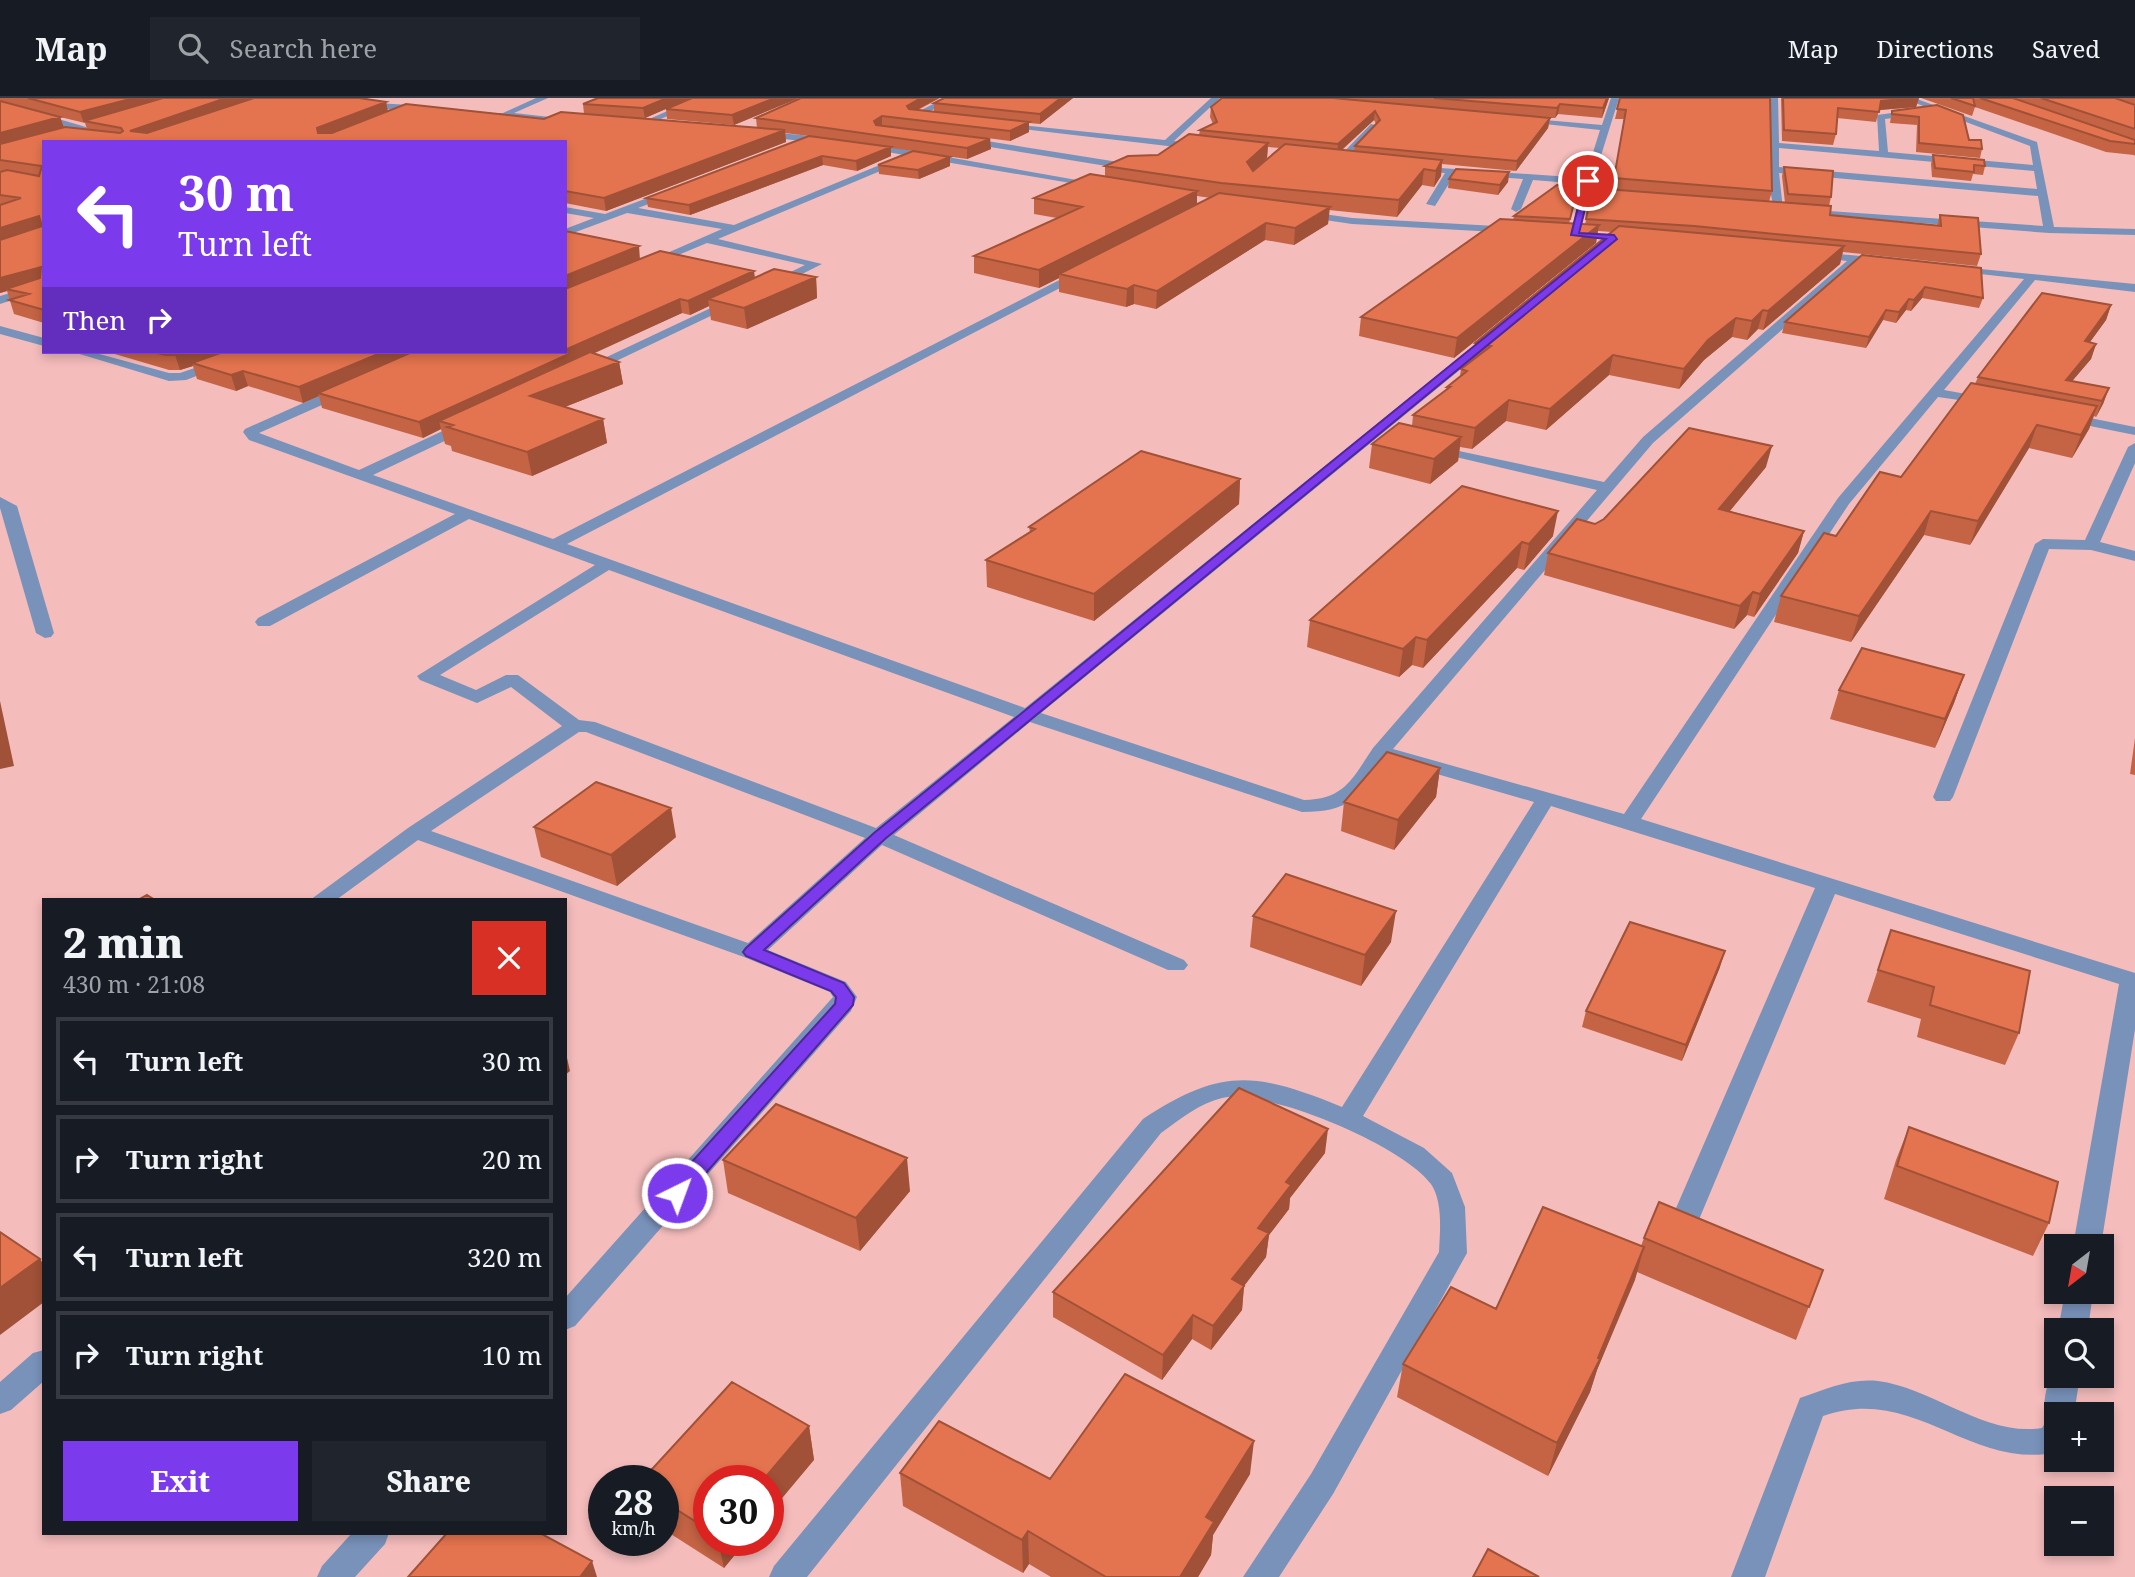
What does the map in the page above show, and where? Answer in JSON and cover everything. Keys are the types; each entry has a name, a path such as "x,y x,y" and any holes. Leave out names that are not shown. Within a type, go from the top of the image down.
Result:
{"street":[{"path":"390,118 437,98"},
{"path":"503,115 544,98"},
{"path":"642,124 704,98"},
{"path":"908,134 894,130 914,116 951,98"},
{"path":"1167,143 1216,98"},
{"path":"1575,235 1584,193 1615,98"},
{"path":"1774,98 1774,170 1778,209"},
{"path":"1906,98 2034,144 2049,230"},
{"path":"355,104 440,110"},
{"path":"0,105 84,133 96,125"},
{"path":"1884,155 1882,115 1940,111"},
{"path":"465,112 581,120"},
{"path":"914,116 942,119"},
{"path":"1515,120 1607,128"},
{"path":"1967,120 1969,133"},
{"path":"630,123 669,126"},
{"path":"983,124 1212,148"},
{"path":"1340,161 1374,126"},
{"path":"747,133 848,143 1117,188"},
{"path":"848,143 874,136"},
{"path":"947,138 1147,168"},
{"path":"786,148 811,139"},
{"path":"1174,152 1185,145"},
{"path":"1774,145 2038,168"},
{"path":"642,266 914,153"},
{"path":"1328,159 1354,162"},
{"path":"1409,168 1588,181"},
{"path":"1774,170 2043,193"},
{"path":"1431,204 1451,172"},
{"path":"1516,209 1528,177"},
{"path":"567,232 688,186"},
{"path":"1584,193 1597,194"},
{"path":"1765,208 2049,230 2135,232"},
{"path":"627,209 734,228"},
{"path":"567,210 606,217"},
{"path":"1284,212 1352,221 1524,231"},
{"path":"1562,234 1588,236"},
{"path":"574,376 816,264 707,240"},
{"path":"1801,253 1895,262"},
{"path":"364,382 250,432 254,437 610,563 1027,716 1302,806 1329,807 1345,801 1380,752 1648,440 1856,259"},
{"path":"555,544 1094,267"},
{"path":"1947,268 2135,288"},
{"path":"1629,822 1843,501 2032,277"},
{"path":"0,300 42,287"},
{"path":"752,952 879,836 1509,323"},
{"path":"0,330 42,341"},
{"path":"86,354 169,377 195,374 248,354"},
{"path":"1935,392 2002,405"},
{"path":"2055,415 2135,431"},
{"path":"360,475 486,417"},
{"path":"1373,434 1606,486"},
{"path":"2091,545 2135,447"},
{"path":"0,502 9,506 45,633"},
{"path":"264,622 469,513"},
{"path":"1943,797 2043,544 2091,545 2135,556"},
{"path":"575,726 512,679 477,698 426,676 610,563"},
{"path":"324,898 415,832 575,726 589,726 879,836 1176,965"},
{"path":"1380,752 1629,822 2133,981 2089,1234"},
{"path":"1347,1120 1546,798"},
{"path":"415,832 568,894 752,952 838,987 845,997 844,1005 567,1316"},
{"path":"1684,1222 1828,884"},
{"path":"786,1577 1152,1126 1188,1101 1231,1088 1271,1091 1347,1120 1424,1159 1442,1178 1455,1211 1453,1253 1322,1484 1260,1577"},
{"path":"0,1401 42,1364"},
{"path":"1748,1577 1811,1407 1854,1394 1900,1399 2015,1443 2037,1446 2044,1443"},
{"path":"334,1577 371,1535"}],"building":[{"path":"28,98 134,98 80,112"},
{"path":"163,98 226,98 130,131 147,133 254,98 359,98 386,102 317,128 318,133 332,133 406,104 544,119 561,112 785,130 604,198 567,191 567,140 42,140 42,166 0,160 0,144 65,127 120,133 123,131 121,128 84,121"},
{"path":"598,98 667,98 643,108 583,104"},
{"path":"692,98 775,98 732,115 666,109"},
{"path":"801,98 921,98 907,106 909,109 1029,122 1010,131 882,116 874,121 876,125 990,139 967,148 756,118"},
{"path":"944,98 1061,98 1040,114 934,103"},
{"path":"1222,98 1333,98 1550,118 1517,161 1355,146 1380,120 1375,111 1338,144 1200,130 1217,122 1211,107"},
{"path":"1434,98 1607,98 1603,108 1560,104 1557,108"},
{"path":"1620,98 1770,98 1772,191 1614,178 1626,110 1617,109"},
{"path":"1783,98 1914,98 1881,101 1879,112 1838,108 1836,134 1784,130"},
{"path":"1951,98 1973,98 1975,106"},
{"path":"1980,98 2013,98 2135,140 2135,144 2110,141"},
{"path":"2041,98 2115,98 2135,105 2135,129"},
{"path":"0,101 60,117 0,133"},
{"path":"1937,105 1963,115 1969,140 1981,140 1982,149 1919,143 1919,117 1892,114 1892,111"},
{"path":"1189,134 1268,143 1247,162 1253,171 1285,144 1442,160 1436,171 1424,169 1399,200 1221,183 1105,166 1128,156 1158,155"},
{"path":"809,136 891,147 856,161 822,156 689,205 646,198"},
{"path":"913,151 950,157 918,170 878,165"},
{"path":"1933,155 1984,160 1985,166 1974,165 1974,172 1935,168"},
{"path":"42,166 42,226 39,216 0,228 0,205 21,198 0,195 0,172 7,170 39,176"},
{"path":"1784,167 1833,171 1831,197 1788,194"},
{"path":"1456,169 1509,172 1500,185 1449,179"},
{"path":"1090,174 1197,191 1039,270 974,256 1082,207 1034,198"},
{"path":"1557,185 1578,187 1570,219 1514,216"},
{"path":"1592,188 1831,206 1830,215 1941,226 1940,215 1978,218 1981,254 1694,226 1586,219"},
{"path":"1219,193 1330,207 1295,228 1266,223 1157,291 1134,285 1127,289 1059,274"},
{"path":"1500,219 1599,225 1457,338 1361,317"},
{"path":"42,226 42,309 9,300 29,294 6,289 40,278 41,267 0,278 0,240"},
{"path":"1619,226 1844,246 1768,311 1763,310 1752,321 1736,318 1708,340 1684,369 1613,355 1550,409 1509,400 1475,428 1413,415 1450,387 1447,387 1467,371 1461,369 1491,346 1475,343"},
{"path":"567,231 639,246 567,275"},
{"path":"660,251 754,271 688,301 680,299 567,349 567,288"},
{"path":"1862,255 1981,268 1983,298 1925,287 1914,300 1909,299 1899,312 1886,310 1869,337 1785,322"},
{"path":"774,269 816,277 744,308 708,299"},
{"path":"2042,293 2111,305 2085,341 2096,344 2066,380 2109,388 2102,401 1978,377"},
{"path":"590,352 619,362 530,396 603,419 527,452 447,427 453,425 439,421"},
{"path":"571,353 419,422 318,393 407,354"},
{"path":"217,354 378,354 299,387 243,371 231,375 192,363"},
{"path":"1971,383 2097,406 2081,435 2037,425 1978,521 1931,511 1859,616 1781,596 1824,533 1836,536 1880,472 1901,477"},
{"path":"1399,423 1461,437 1434,459 1372,444"},
{"path":"1689,428 1772,446 1719,509 1804,531 1760,594 1753,592 1740,606 1548,553 1577,519 1595,524 1604,519"},
{"path":"1141,451 1240,479 1094,594 986,560 1035,529 1029,527"},
{"path":"1462,486 1558,511 1529,544 1522,542 1427,640 1416,637 1403,649 1310,620"},
{"path":"1862,648 1964,675 1945,719 1839,690"},
{"path":"1387,752 1440,768 1398,820 1344,802"},
{"path":"596,782 671,808 611,855 534,827"},
{"path":"1286,874 1396,911 1365,955 1253,916"},
{"path":"1630,922 1725,951 1686,1045 1586,1011"},
{"path":"1891,930 2030,971 2019,1033 1930,1005 1934,987 1878,970"},
{"path":"1239,1088 1328,1129 1286,1182 1291,1185 1258,1228 1269,1233 1232,1279 1244,1286 1213,1326 1193,1315 1163,1355 1053,1292"},
{"path":"776,1104 907,1158 856,1218 723,1160"},
{"path":"1909,1127 2058,1182 2049,1223 1897,1166"},
{"path":"1659,1202 1823,1270 1809,1307 1644,1238"},
{"path":"1543,1207 1644,1247 1598,1358 1600,1359 1557,1443 1403,1364 1451,1287 1496,1309"},
{"path":"0,1232 40,1259 0,1288"},
{"path":"1125,1374 1254,1441 1206,1517 1214,1522 1180,1577 1106,1577 1028,1531 1022,1540 900,1473 939,1421 1050,1479"},
{"path":"732,1382 809,1426 776,1465 693,1465 693,1520 679,1511 679,1465 656,1465"},
{"path":"445,1535 544,1535 592,1561 580,1577 408,1577"},
{"path":"1488,1549 1539,1577 1473,1577"}],"route":[{"path":"677,1193 844,1005 845,997 838,987 752,952 879,836 1614,237 1575,235 1588,181"}]}
